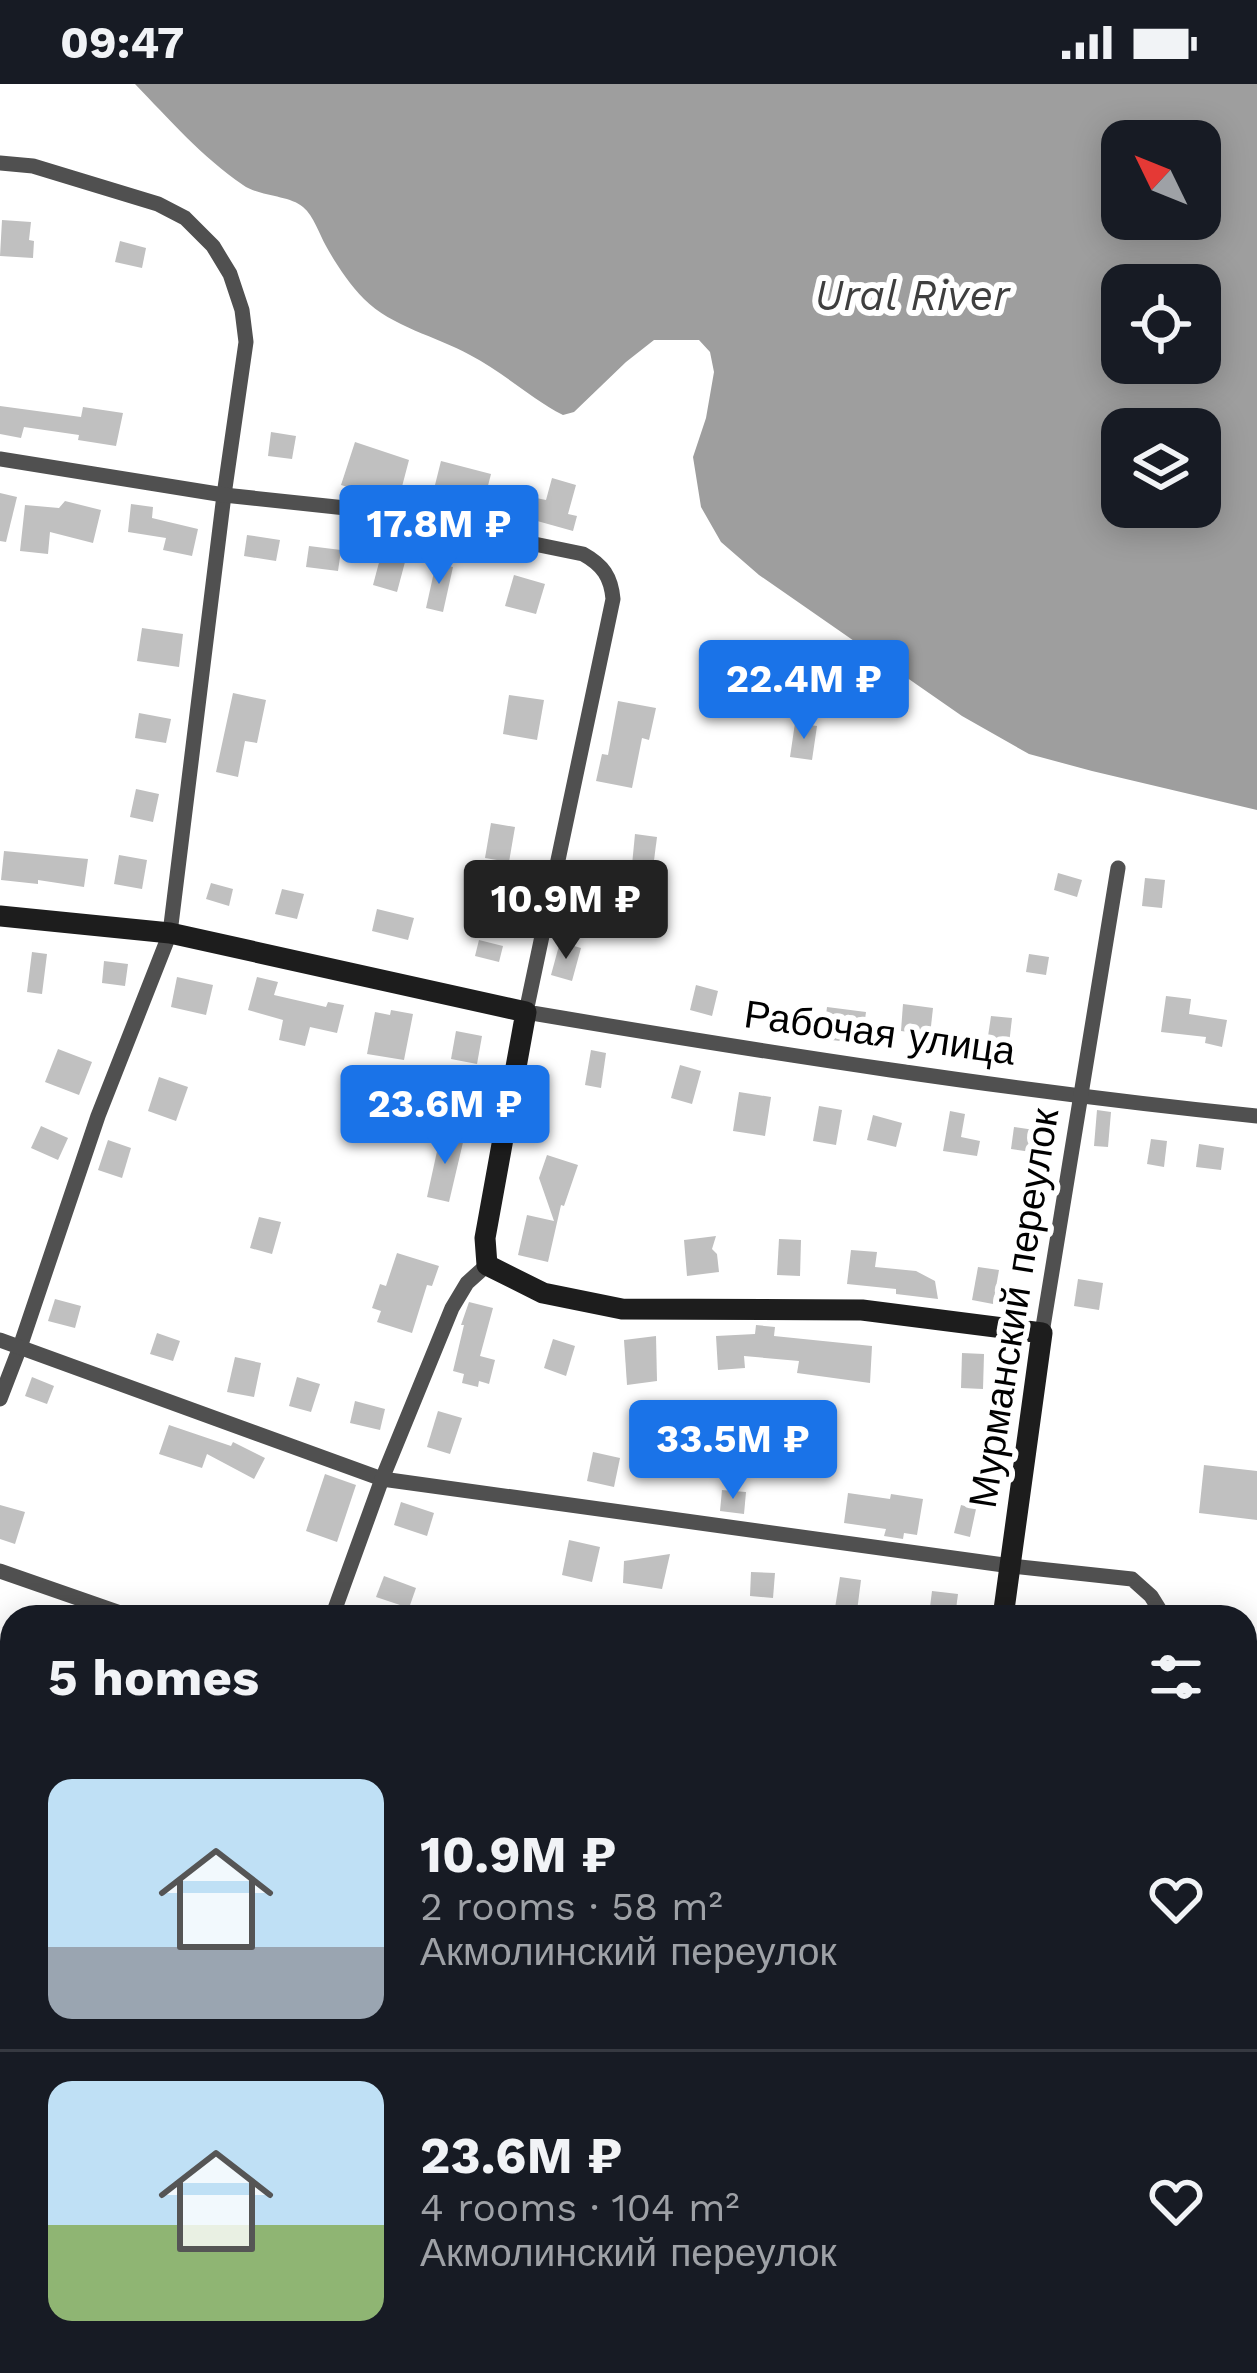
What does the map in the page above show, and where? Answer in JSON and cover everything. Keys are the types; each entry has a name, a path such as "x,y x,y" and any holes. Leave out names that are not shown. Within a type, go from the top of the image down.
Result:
{"street":[{"path":"0,163 33,166 158,203 185,218 213,246 230,274 246,342 170,933 98,1116 0,1399"},
{"path":"0,459 224,495 374,511 583,554 606,573 613,599 488,1210 487,1265"},
{"name":"Мурманский переулок","path":"1005,1605 1042,1333 1118,868"},
{"name":"Рабочая улица","path":"0,916 170,933 526,1012 794,1058 1081,1098 1257,1116"},
{"path":"487,1265 543,1293 622,1310 862,1310 1042,1333"},
{"path":"336,1605 452,1308 467,1283 487,1265"},
{"path":"0,1340 382,1479 1132,1580 1157,1605"},
{"path":"0,1571 98,1605"}],"water":[{"name":"Ural River","path":"135,84 1257,84 1257,810 1029,754 962,716 759,575 721,542 701,507 693,457 714,372 710,352 699,340 654,340 574,412 563,415 482,362 375,309 343,274 303,207 243,185 200,150"}],"building":[{"path":"2,220 31,222 33,258 0,256"},
{"path":"120,241 146,248 142,268 115,262"},
{"path":"0,406 81,417 83,407 123,413 116,446 24,427 21,438 0,434"},
{"path":"271,432 296,436 292,459 268,456"},
{"path":"355,442 409,460 399,498 341,485"},
{"path":"441,461 491,474 482,509 432,497"},
{"path":"552,478 576,485 568,514 577,516 573,531 530,519 536,498 546,500"},
{"path":"0,493 17,497 6,542 0,541"},
{"path":"65,501 101,510 93,543 50,532 48,554 20,551 25,505 59,508"},
{"path":"131,504 153,507 152,518 198,529 192,556 163,550 166,538 128,532"},
{"path":"247,535 280,540 276,561 244,556"},
{"path":"309,546 341,550 338,571 306,567"},
{"path":"381,555 405,562 397,592 373,585"},
{"path":"436,563 453,567 443,612 426,608"},
{"path":"514,575 545,584 536,614 505,606"},
{"path":"142,628 183,634 179,667 137,661"},
{"path":"233,693 266,700 257,743 245,741 238,777 216,772"},
{"path":"509,695 544,700 537,740 503,734"},
{"path":"618,701 656,708 649,740 642,738 632,788 596,781 602,754 608,755"},
{"path":"139,713 171,719 166,743 135,738"},
{"path":"795,723 817,726 812,760 790,757"},
{"path":"136,789 159,794 153,822 130,817"},
{"path":"491,823 515,827 509,862 485,858"},
{"path":"635,834 657,837 653,868 632,865"},
{"path":"4,851 88,859 84,887 1,880"},
{"path":"119,855 147,860 142,889 114,884"},
{"path":"1058,873 1082,880 1077,897 1054,890"},
{"path":"1145,878 1165,880 1162,908 1142,906"},
{"path":"211,883 233,889 229,906 206,899"},
{"path":"282,889 304,894 297,919 275,914"},
{"path":"377,909 414,918 408,940 372,931"},
{"path":"479,940 503,946 499,962 475,956"},
{"path":"560,942 581,948 572,981 551,975"},
{"path":"32,952 47,954 42,994 27,992"},
{"path":"1029,954 1049,957 1046,975 1026,972"},
{"path":"104,961 128,964 125,986 102,983"},
{"path":"177,977 213,985 206,1015 171,1007"},
{"path":"257,977 278,982 274,995 326,1007 328,1002 344,1005 337,1033 310,1027 305,1046 279,1040 283,1020 248,1010"},
{"path":"696,985 718,991 712,1016 690,1010"},
{"path":"1166,996 1191,999 1189,1014 1227,1020 1222,1047 1205,1043 1206,1037 1161,1032"},
{"path":"903,1004 933,1008 930,1035 901,1031"},
{"path":"827,1007 866,1012 863,1035 841,1031 840,1041 823,1039"},
{"path":"391,1010 413,1014 404,1060 367,1054 375,1012 390,1015"},
{"path":"991,1016 1012,1018 1008,1053 986,1050"},
{"path":"456,1031 482,1036 477,1064 451,1059"},
{"path":"58,1049 92,1062 79,1095 45,1082"},
{"path":"591,1050 606,1053 601,1088 585,1085"},
{"path":"680,1065 701,1071 692,1104 671,1098"},
{"path":"159,1077 188,1087 176,1121 148,1111"},
{"path":"739,1092 771,1097 765,1136 733,1131"},
{"path":"819,1106 842,1110 836,1145 813,1141"},
{"path":"1097,1110 1111,1112 1108,1147 1094,1146"},
{"path":"950,1111 965,1114 961,1137 980,1141 977,1156 943,1151"},
{"path":"873,1115 902,1123 896,1147 867,1140"},
{"path":"41,1126 68,1138 58,1160 31,1148"},
{"path":"1014,1127 1048,1132 1045,1154 1011,1149"},
{"path":"441,1133 464,1138 449,1202 427,1197"},
{"path":"1151,1139 1167,1141 1164,1167 1147,1164"},
{"path":"108,1140 131,1148 122,1178 98,1170"},
{"path":"1199,1144 1224,1148 1221,1170 1196,1167"},
{"path":"547,1155 578,1165 561,1205 548,1262 518,1255 527,1215 554,1221 539,1178"},
{"path":"259,1217 281,1222 272,1254 250,1248"},
{"path":"716,1236 712,1249 719,1272 687,1276 684,1240"},
{"path":"779,1239 801,1240 800,1276 777,1275"},
{"path":"851,1250 877,1252 875,1267 916,1271 935,1281 938,1299 847,1284"},
{"path":"397,1253 439,1266 432,1286 427,1285 412,1333 377,1322 381,1311 372,1308 380,1284 386,1286"},
{"path":"978,1267 999,1270 993,1304 972,1300"},
{"path":"1078,1279 1103,1283 1099,1310 1074,1306"},
{"path":"55,1299 81,1306 75,1328 48,1321"},
{"path":"469,1302 493,1308 480,1356 495,1360 489,1384 479,1381 478,1387 462,1383 464,1374 453,1371"},
{"path":"756,1325 775,1327 774,1336 872,1346 870,1383 797,1373 799,1361 744,1356 745,1368 718,1370 716,1336 755,1334"},
{"path":"157,1333 180,1341 173,1361 150,1354"},
{"path":"656,1336 657,1381 627,1385 624,1340"},
{"path":"553,1339 575,1346 566,1376 544,1368"},
{"path":"962,1353 984,1354 983,1389 961,1388"},
{"path":"235,1357 261,1363 254,1397 227,1392"},
{"path":"32,1377 54,1386 47,1404 25,1396"},
{"path":"297,1377 320,1384 311,1412 289,1406"},
{"path":"355,1401 385,1409 380,1430 350,1423"},
{"path":"438,1411 462,1418 450,1454 427,1447"},
{"path":"169,1425 231,1446 233,1442 265,1458 254,1479 207,1454 202,1468 159,1454"},
{"path":"593,1452 620,1458 614,1487 587,1481"},
{"path":"1204,1465 1257,1471 1257,1520 1199,1513"},
{"path":"325,1474 356,1485 337,1542 306,1531"},
{"path":"722,1490 746,1492 744,1514 720,1511"},
{"path":"848,1493 923,1499 917,1535 884,1536 886,1529 844,1523"},
{"path":"401,1502 434,1513 427,1536 394,1525"},
{"path":"0,1505 25,1512 15,1544 0,1539"},
{"path":"961,1505 976,1509 970,1537 954,1533"},
{"path":"569,1540 600,1547 592,1582 562,1575"},
{"path":"670,1554 662,1589 623,1583 624,1561"},
{"path":"751,1572 775,1573 773,1598 750,1596"},
{"path":"384,1576 416,1588 410,1605 376,1597"},
{"path":"840,1577 861,1580 858,1605 835,1605"},
{"path":"932,1591 958,1594 957,1605 930,1605"}]}
